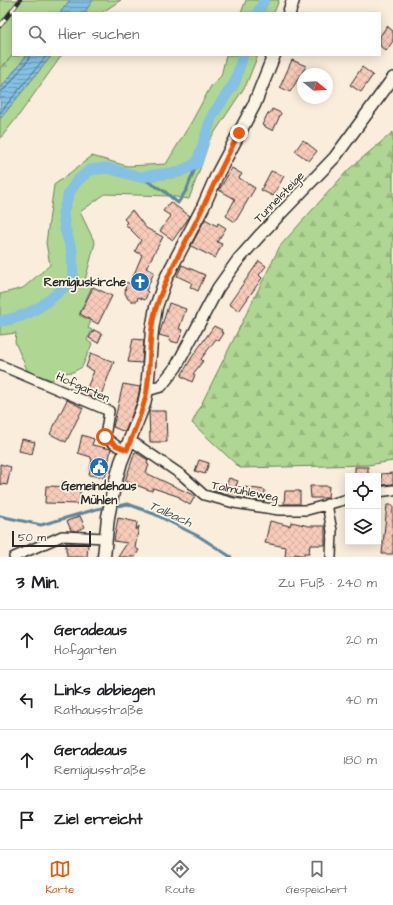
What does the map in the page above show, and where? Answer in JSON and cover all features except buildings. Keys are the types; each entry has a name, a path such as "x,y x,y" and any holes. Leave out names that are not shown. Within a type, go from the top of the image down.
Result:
{"main road":[{"path":"289,12 293,0"},
{"path":"104,557 108,517 113,492 121,462 144,404 147,390 152,330 156,307 166,278 203,207 218,173 254,105 274,56"}],"street":[{"name":"Tunnelsteige","path":"147,390 161,386 176,367 218,288 238,260 335,157 393,78"},
{"name":"Hofgarten","path":"0,365 109,410 105,437 117,446 128,446"},
{"name":"Talmühleweg","path":"128,446 136,444 183,476 204,495 234,503 279,510 307,510 345,500"},
{"path":"381,492 393,490"},
{"path":"327,504 332,531 331,557"},
{"path":"14,557 62,536 106,538"}],"green space":[{"path":"0,0 70,0 61,12 12,12 12,56 0,69"},
{"path":"93,0 121,0 103,12 85,12"},
{"path":"246,0 279,0 274,12 241,12"},
{"path":"12,56 26,56 0,89 0,69"},
{"path":"51,56 61,56 0,139 0,119"},
{"path":"226,56 258,56 246,85 209,141 189,199 169,196 105,194 80,212 95,243 84,284 92,286 79,315 91,321 88,328 92,330 87,340 92,344 82,367 73,372 62,373 52,380 28,372 15,342 16,333 0,335 0,294 23,288 50,265 46,243 54,185 92,156 127,166 166,164 211,86 221,76"},
{"path":"393,132 393,461 368,465 240,468 192,423 280,246 348,170"}],"water":[{"path":"70,0 93,0 85,12 61,12"},
{"path":"26,56 51,56 0,119 0,89"}],"waterway":[{"path":"258,12 264,0"},
{"path":"0,321 22,316 32,311 57,294 73,279 72,251 65,229 63,213 69,193 77,181 90,170 107,168 140,177 179,172 197,163 212,116 235,82 243,56"},
{"path":"140,177 164,191 178,203 187,189 197,163"},
{"name":"Talbach","path":"112,507 128,504 154,514 200,537 231,557"},
{"path":"0,516 41,525 107,507"}],"railway":[{"path":"0,26 20,0"}],"place":[{"name":"Remigiuskirche","path":"140,282"},
{"name":"Gemeindehaus Mühlen","path":"99,467"}],"route":[{"path":"105,437 117,446 127,450 144,404 147,390 152,330 156,307 166,278 239,133"}]}
